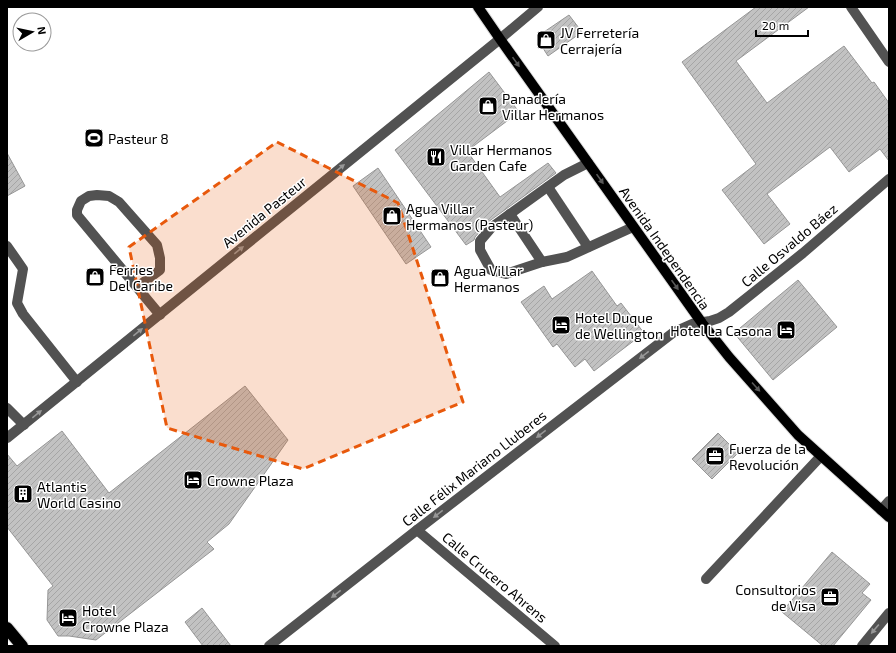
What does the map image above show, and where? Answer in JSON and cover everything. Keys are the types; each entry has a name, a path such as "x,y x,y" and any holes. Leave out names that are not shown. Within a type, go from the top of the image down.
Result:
{"highway":[{"path":"7,628 22,646"}],"main road":[{"name":"Avenida Independencia","path":"478,7 702,323 729,357 798,435 889,517"}],"street":[{"name":"Avenida Pasteur","path":"7,438 538,7"},
{"path":"851,7 889,62"},
{"path":"588,163 564,175 492,227 480,241 480,250 491,270 506,274 542,262 567,257 634,227"},
{"name":"Calle Osvaldo Báez","path":"702,323 719,318 729,312 803,253 889,179"},
{"path":"548,187 588,247"},
{"path":"137,287 160,270 160,258 157,245 119,202 109,196 89,196 81,201 77,210 77,215 160,315"},
{"path":"510,214 542,262"},
{"path":"7,246 23,269 17,303 22,314 77,382"},
{"name":"Calle Félix Mariano Lluberes","path":"270,646 674,332 692,324 702,323"},
{"path":"7,408 24,425"},
{"path":"706,579 821,456"},
{"path":"881,510 889,502"},
{"name":"Calle Crucero Ahrens","path":"418,530 555,646"},
{"path":"862,646 889,613"}],"highlighted area":[{"path":"277,142 398,203 463,402 303,469 167,428 129,247"}],"building":[{"path":"756,7 809,7 736,61 767,103 844,46 872,83 874,82 889,103 889,161 880,149 849,172 830,147 767,194 790,224 764,244 722,190 756,164 682,62"},
{"path":"569,15 582,32 548,56 541,45 541,34"},
{"name":"Villar Hermanos Garden Cafe","path":"489,72 519,112 467,151 500,197 548,163 556,173 488,222 474,240 466,245 395,150"},
{"path":"7,153 25,186 7,196"},
{"name":"Agua Villar Hermanos (Pasteur)","path":"378,168 431,247 406,264 353,186"},
{"path":"592,271 617,306 621,303 644,333 594,371 585,359 575,367 557,344 553,347 521,302 544,286 552,299"},
{"name":"Hotel La Casona","path":"798,280 837,327 773,380 734,333"},
{"name":"Crowne Plaza","path":"245,386 288,440 229,524 207,542 214,549 96,640 58,636 47,620 48,590 53,586 7,527 7,454 17,466 62,431 109,493"},
{"name":"Fuerza de la Revolución","path":"718,433 738,453 712,479 692,459"},
{"name":"Consultorios de Visa","path":"832,552 870,584 862,593 871,600 833,646 823,646 782,612"},
{"path":"202,608 231,646 203,646 185,622"}],"place":[{"name":"JV Ferretería Cerrajería","path":"546,40"},
{"name":"Panadería Villar Hermanos","path":"488,106"},
{"name":"Pasteur 8","path":"94,138"},
{"name":"Villar Hermanos Garden Cafe","path":"436,157"},
{"name":"Agua Villar Hermanos (Pasteur)","path":"392,216"},
{"name":"Ferries Del Caribe","path":"95,277"},
{"name":"Agua Villar Hermanos","path":"440,278"},
{"name":"Hotel Duque de Wellington","path":"561,325"},
{"name":"Hotel La Casona","path":"786,330"},
{"name":"Fuerza de la Revolución","path":"715,456"},
{"name":"Crowne Plaza","path":"193,480"},
{"name":"Atlantis World Casino","path":"23,494"},
{"name":"Consultorios de Visa","path":"830,597"},
{"name":"Hotel Crowne Plaza","path":"68,618"}]}
